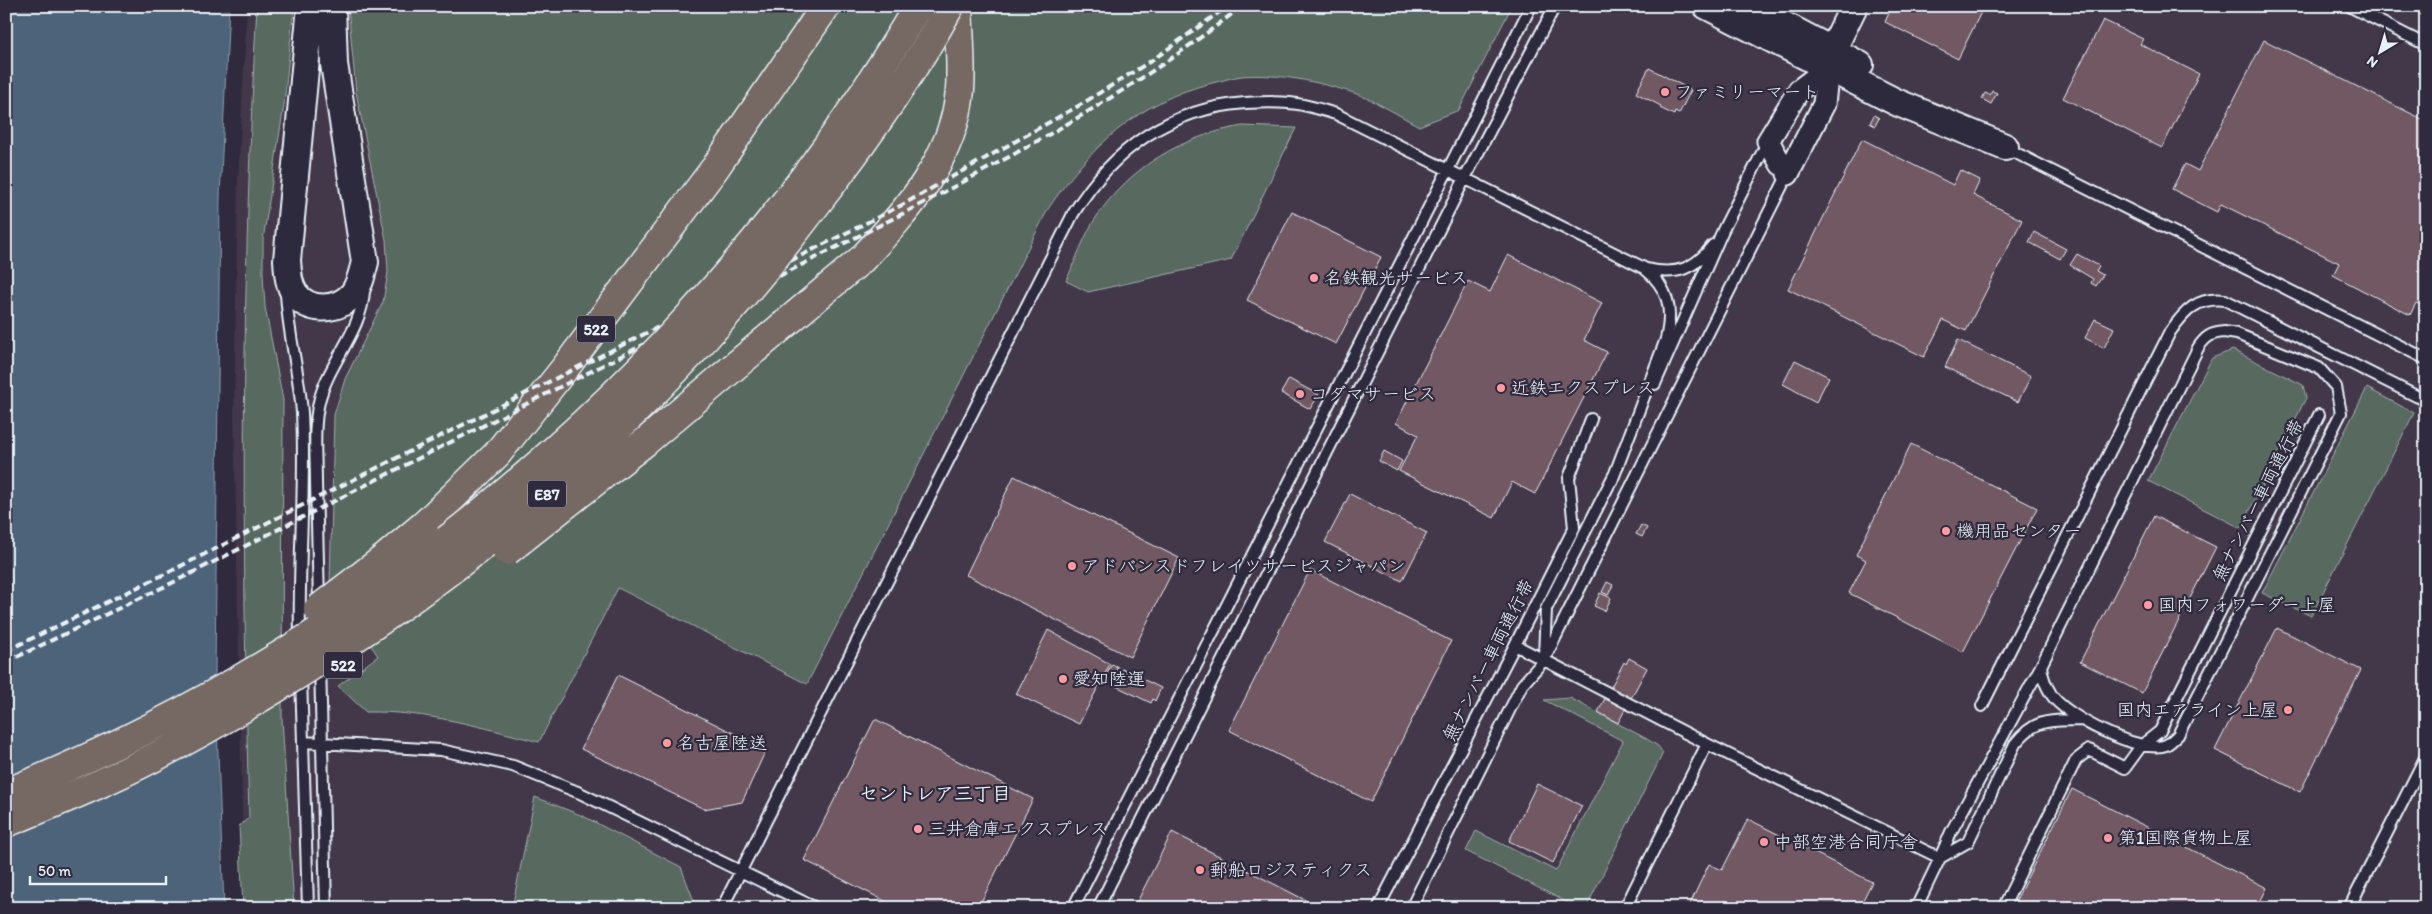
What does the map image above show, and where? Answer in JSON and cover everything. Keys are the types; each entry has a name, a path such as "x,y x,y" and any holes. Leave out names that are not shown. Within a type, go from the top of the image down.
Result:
{"highway":[{"name":"522","path":"750,118 815,6"},
{"name":"522","path":"111,748 187,693 340,594 387,556 464,488 497,454 638,274 750,118 826,6"},
{"name":"E87","path":"6,793 111,748 180,713 294,647 349,611 463,528 576,430 668,340 767,224 841,126 918,6"},
{"name":"E87","path":"6,824 102,783 189,739 272,692 398,610 464,561 557,486 671,378 785,247 871,131 950,6"},
{"name":"522","path":"6,824 67,810 106,795 181,760 272,710 349,661 492,562 571,501 687,407 862,259 889,230 929,178 944,151 953,124 960,91 958,6"}],"street":[{"path":"311,6 287,260 288,275 295,293 307,303 318,308 339,305 353,294 359,284 365,262 334,64 332,6"},
{"path":"1707,6 1830,59 1905,87 2005,147"},
{"path":"1748,6 1825,45 1830,59"},
{"path":"1830,59 1799,90 1768,141 1781,164 1790,170 1824,104 1830,59 1854,6"}],"lane":[{"path":"1074,908 1531,6"},
{"path":"1098,908 1465,178 1555,6"},
{"path":"2349,6 2423,44 2426,32"},
{"path":"722,908 1056,244 1090,186 1112,162 1148,135 1189,114 1222,105 1262,102 1301,104 1336,114 1644,268 1653,275 1665,294 1670,320 1666,339 1612,481"},
{"path":"1544,660 1546,609 1612,481 1723,230 1768,141"},
{"path":"2005,147 2426,359"},
{"path":"1411,908 1522,685 1544,660 1790,170"},
{"path":"1644,268 1674,272 1684,269 1705,255 1723,230"},
{"path":"287,260 286,296 298,370 302,413 301,659 308,908"},
{"path":"326,908 316,423 323,386 358,321 364,294 365,262"},
{"path":"1982,706 2170,332 2183,313 2193,305 2201,301 2225,300 2426,401"},
{"path":"1916,908 1951,832 2041,666 2204,339 2213,333 2237,334 2319,368 2336,387 2340,413 2178,735 2166,745 2141,746 2123,740 2082,720 2051,696 2042,676 2041,666"},
{"name":"無ナンバー車両通行帯","path":"2003,908 2076,760 2089,750 2125,768 2141,746 2160,731 2319,415"},
{"name":"無ナンバー車両通行帯","path":"1378,908 1574,528 1569,478 1591,419"},
{"path":"1515,645 1708,744 1940,858"},
{"path":"1940,858 1968,842 2015,744 2025,731 2036,724 2047,721 2082,720"},
{"path":"303,742 440,750 513,766 580,793 816,908"},
{"path":"1625,908 1708,744"},
{"path":"2349,908 2426,756"}],"shaded area":[{"path":"247,6 2426,6 2426,908 244,908 234,415 238,181"}],"green space":[{"path":"257,6 294,6 284,105 263,240 263,274 265,307 283,400 282,719 294,908 243,908 239,826 249,818 244,412 248,209"},
{"path":"348,6 805,6 777,59 741,113 761,126 837,6 948,6 952,26 973,24 969,6 1512,6 1459,110 1419,126 1379,104 1354,93 1299,79 1256,75 1234,77 1185,91 1138,115 1118,130 1098,147 1081,166 1048,209 807,684 618,588 539,742 432,717 388,712 366,712 338,686 378,656 330,584 334,415 345,379 383,302 388,272 386,240 356,92"},
{"path":"1242,126 1296,128 1231,260 1088,292 1066,281 1092,223 1126,182 1142,168 1179,146 1199,137"},
{"path":"2233,350 2303,385 2306,398 2241,528 2148,481 2212,358"},
{"path":"2367,388 2414,413 2311,616 2262,593"},
{"path":"1570,698 1647,739 1658,746 1663,753 1586,908 1578,908 1466,851 1476,831 1556,871 1623,741 1544,700"},
{"path":"535,797 583,816 681,867 695,904 693,908 512,908"}],"water":[{"path":"6,6 229,6 220,196 215,675 224,908 6,908"}],"building":[{"path":"1892,6 1984,6 1958,59 1885,22"},
{"path":"2103,20 2143,39 2140,44 2199,74 2162,148 2063,98"},
{"path":"2264,40 2426,121 2426,307 2416,303 2410,315 2333,275 2339,263 2221,204 2217,212 2172,189 2185,164 2198,171"},
{"path":"1649,68 1691,90 1679,114 1675,112 1674,115 1636,93"},
{"path":"1992,91 1997,93 1991,104 1982,99 1985,93 1990,95"},
{"path":"1874,115 1879,118 1875,126 1870,123"},
{"path":"1862,139 1953,185 1960,170 1980,180 1973,195 2022,220 1966,331 1943,320 1924,357 1788,289"},
{"name":"名鉄観光サービス","path":"1292,212 1381,257 1336,344 1247,300"},
{"path":"2034,232 2066,249 2060,259 2029,242"},
{"path":"2077,254 2099,266 2096,271 2103,275 2096,286 2091,283 2093,279 2070,265"},
{"name":"近鉄エクスプレス","path":"1508,255 1602,303 1584,340 1607,352 1535,494 1512,482 1494,518 1399,471 1418,435 1396,423 1468,281 1490,292"},
{"path":"2095,319 2114,328 2104,348 2085,338"},
{"path":"1958,340 2031,376 2018,402 1945,367"},
{"path":"1795,360 1829,377 1816,402 1783,384"},
{"name":"コダマサービス","path":"1289,379 1319,395 1310,409 1281,393"},
{"name":"機用品センター","path":"1911,444 2037,508 1963,652 1849,593 1866,560 1856,555"},
{"path":"1384,451 1402,461 1397,471 1379,461"},
{"name":"アドバンスドフレイツサービスジャパン","path":"1014,476 1179,558 1130,657 966,575"},
{"path":"1350,494 1427,533 1402,581 1325,542"},
{"name":"国内フォワーダー上屋","path":"2154,516 2216,547 2142,693 2080,662"},
{"path":"1641,525 1647,528 1642,537 1636,534"},
{"path":"1310,570 1451,641 1371,802 1229,730"},
{"path":"1607,582 1613,585 1608,595 1602,592"},
{"path":"1600,593 1611,598 1605,611 1594,606"},
{"name":"国内エアライン上屋","path":"2277,628 2361,670 2300,792 2215,750"},
{"name":"愛知陸運","path":"1048,630 1110,664 1079,724 1016,694"},
{"path":"1629,658 1647,668 1618,723 1598,712 1624,662 1626,664"},
{"path":"1112,664 1118,667 1111,680 1105,677"},
{"path":"1122,669 1161,688 1155,701 1153,699 1151,703 1114,685"},
{"name":"名古屋陸送","path":"618,675 739,736 765,752 742,802 704,809 581,749"},
{"name":"三井倉庫エクスプレス","path":"875,719 1033,799 978,908 899,908 804,860"},
{"path":"1537,784 1582,806 1553,863 1509,841"},
{"name":"第1国際貨物上屋","path":"2072,789 2267,888 2257,908 2012,908"},
{"name":"中部空港合同庁舎","path":"1748,819 1872,882 1859,908 1698,908 1690,904 1709,864 1722,870"},
{"name":"郵船ロジスティクス","path":"1172,832 1321,908 1134,908"}],"railway":[{"path":"6,651 169,572 902,205 1080,105 1151,61 1228,6"},
{"path":"6,662 174,582 908,211 1037,141 1122,91 1203,36 1242,6"}],"place":[{"name":"ファミリーマート","path":"1665,92"},
{"name":"名鉄観光サービス","path":"1314,278"},
{"name":"近鉄エクスプレス","path":"1501,388"},
{"name":"コダマサービス","path":"1300,394"},
{"name":"機用品センター","path":"1946,531"},
{"name":"アドバンスドフレイツサービスジャパン","path":"1072,566"},
{"name":"国内フォワーダー上屋","path":"2148,605"},
{"name":"愛知陸運","path":"1063,679"},
{"name":"国内エアライン上屋","path":"2288,710"},
{"name":"名古屋陸送","path":"667,743"},
{"name":"三井倉庫エクスプレス","path":"918,829"},
{"name":"第1国際貨物上屋","path":"2108,838"},
{"name":"中部空港合同庁舎","path":"1764,842"},
{"name":"郵船ロジスティクス","path":"1200,870"}],"district":[{"name":"セントレア三丁目","path":"935,793"}]}
